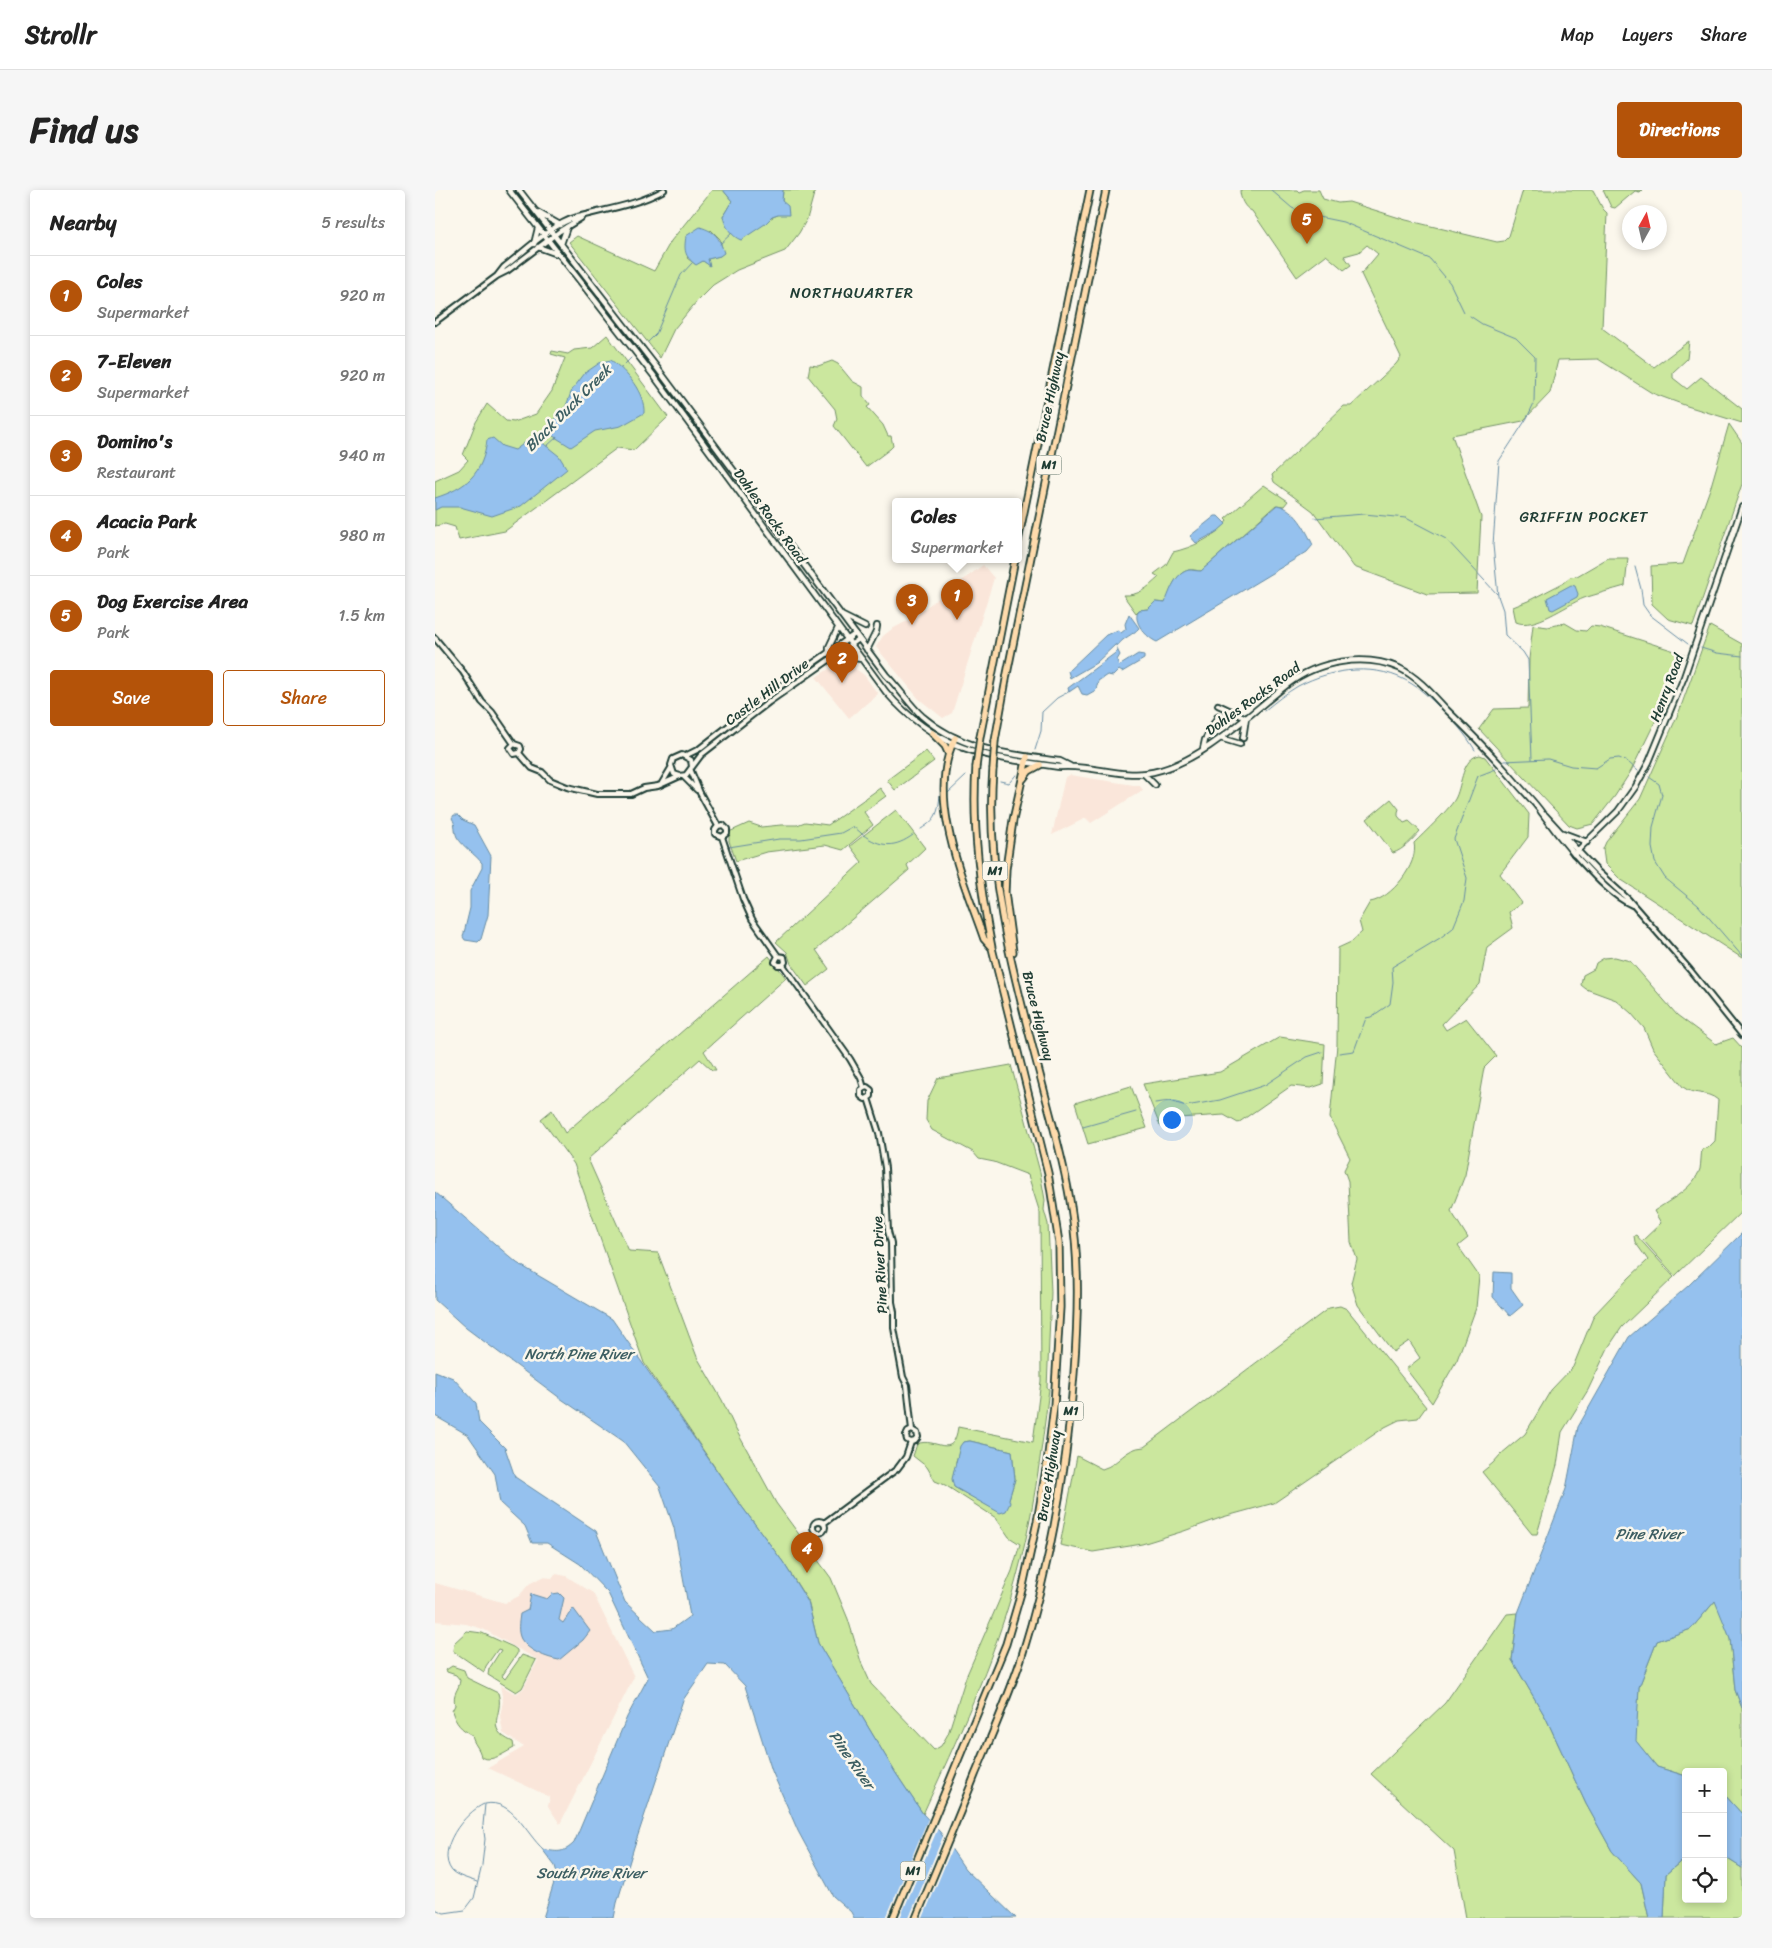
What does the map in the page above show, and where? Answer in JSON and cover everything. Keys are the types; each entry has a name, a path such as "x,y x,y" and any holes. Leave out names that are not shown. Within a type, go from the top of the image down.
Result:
{"highway":[{"name":"Bruce Highway","path":"1022,522 1090,190"},
{"name":"Bruce Highway","path":"916,1918 1006,1700 1031,1625 1055,1526 1065,1466 1073,1388 1077,1308 1076,1248 1065,1171 1013,972 995,876 991,827 995,741 1106,190"},
{"name":"Bruce Highway","path":"893,1918 1003,1653 1023,1586 1047,1464 1058,1353 1060,1307 1059,1243 1054,1209 1048,1173 992,948 978,868 975,808 979,737 1014,563"},
{"path":"932,733 945,746 949,755"},
{"path":"954,741 949,755 944,791 948,828 984,939 992,948"},
{"path":"1013,972 1005,892 1013,820 1026,760"},
{"path":"1023,779 1029,771 1041,764"}],"main road":[{"name":"Dohles Rocks Road","path":"509,190 654,376 847,640 894,700 932,733 985,756 1060,762 1071,766 1123,774 1144,774 1175,765 1203,749 1297,678 1314,669 1331,664 1361,660 1381,662 1400,669 1415,678 1485,748 1542,813 1563,833 1576,853"},
{"name":"Dohles Rocks Road","path":"519,190 658,369 887,676 917,711 954,741"},
{"path":"536,212 560,225"},
{"path":"561,244 567,226"},
{"path":"538,228 536,246 560,255"},
{"name":"Henry Road","path":"1576,853 1607,824 1624,804 1649,762 1681,685 1742,507"},
{"path":"840,614 865,628"},
{"path":"867,650 877,626"},
{"path":"829,652 829,647 839,628"},
{"path":"841,652 853,658 862,659"},
{"path":"1218,705 1246,718 1243,738"},
{"path":"1203,749 1205,740 1218,716"},
{"path":"1220,738 1240,744"},
{"name":"Dohles Rocks Road","path":"1026,760 1060,767 1071,766"},
{"path":"1144,774 1155,785"},
{"name":"Dohles Rocks Road","path":"1542,813 1548,823 1576,853"},
{"path":"1563,833 1587,842"}],"street":[{"path":"553,233 560,225 596,212 631,205 664,190"},
{"path":"435,322 497,276 507,271 553,233 582,217"},
{"name":"Castle Hill Drive","path":"685,756 699,749 762,699 829,652 847,640 857,637"},
{"name":"Castle Hill Drive","path":"691,769 698,757 760,708 841,652 857,637"},
{"path":"435,638 463,672 481,702 492,712 514,744 520,746 521,750 519,753"},
{"path":"514,744 511,746 511,751 515,754 519,753 532,768 542,772 550,780 583,792 611,795 631,794 682,776 691,769"},
{"path":"662,783 671,768 673,759 679,755 691,760 691,769 700,794 718,826"},
{"path":"671,768 674,774 682,776 700,794"},
{"path":"718,826 723,825 727,829 727,833 722,838"},
{"path":"718,826 715,829 715,834 722,838 752,919 778,956 775,962 778,965 783,965 850,1059 861,1078 864,1088"},
{"name":"Dohles Rocks Road","path":"1576,853 1628,899 1685,964 1742,1035"},
{"path":"867,1087 871,1090 872,1094 869,1098 861,1096 861,1090 864,1088 867,1087"},
{"name":"Pine River Drive","path":"869,1098 879,1133 885,1168 888,1231 891,1243 894,1328 903,1377 907,1385 912,1430"},
{"path":"824,1523 897,1469 906,1456 911,1442 915,1441 918,1437 916,1432 912,1430 906,1436 907,1440 911,1442"}],"shaded area":[{"path":"983,565 994,578 952,713 943,718 919,699 876,647 883,636 892,629 909,620"},
{"path":"846,662 864,675 878,694 849,718 816,677 839,663"},
{"path":"1070,775 1140,786 1143,790 1091,823 1086,818 1052,835 1065,777"},
{"path":"556,1574 566,1576 593,1593 634,1677 560,1824 548,1806 550,1797 488,1768 524,1747 503,1733 500,1716 503,1701 500,1685 516,1694 523,1689 538,1660 483,1629 466,1624 435,1621 435,1583 505,1603 519,1596 529,1584 542,1577 552,1578"}],"green space":[{"path":"712,190 723,190 732,201 723,216 741,240 778,215 783,190 815,190 807,219 785,251 737,270 713,285 674,329 660,358 569,242 577,236 654,271 671,241","holes":["711,230 720,239 723,253 720,256 707,259 709,265 703,261 695,264 687,258"]},
{"path":"1240,190 1297,190 1299,192 1319,190 1323,199 1338,203 1349,202 1406,220 1497,242 1504,241 1509,236 1523,190 1593,190 1607,213 1602,328 1654,367 1689,341 1687,359 1673,372 1673,378 1687,389 1701,377 1742,409 1742,423 1652,393 1598,359 1558,360 1550,393 1523,421 1452,435 1481,517 1477,593 1427,594 1354,567 1313,511 1274,482 1272,475 1344,406 1351,406 1401,357 1361,274 1378,254 1367,245 1359,252 1344,256 1351,265 1344,270 1326,255 1297,277 1252,211 1245,205"},
{"path":"1603,190 1642,190 1640,192 1635,191 1615,208 1611,207"},
{"path":"607,335 668,417 634,450 617,448 505,531 459,540 455,527 445,524 435,526 435,481 459,470 468,460 463,455 476,422 487,404 506,421 514,422 536,414 552,391 565,358 551,354 552,351 568,354 574,350 592,348"},
{"path":"832,361 838,364 852,381 863,387 863,396 870,405 867,407 883,425 888,436 891,436 893,446 866,467 834,426 837,419 835,409 808,376 810,365 818,366"},
{"path":"1729,424 1742,443 1742,484 1693,626 1668,619 1652,604 1651,566 1683,564 1711,486"},
{"path":"1264,485 1288,501 1284,506 1276,505 1201,571 1190,570 1180,575 1169,593 1166,603 1155,602 1148,609 1139,610 1136,613 1123,595 1138,593 1147,588 1159,577 1154,574 1166,565 1173,552 1195,545 1210,537 1227,521 1225,519"},
{"path":"1608,558 1628,558 1625,586 1584,598 1532,623 1523,624 1516,622 1513,607 1563,583 1570,577 1577,576"},
{"path":"1565,623 1577,630 1586,631 1591,626 1600,627 1684,654 1670,691 1631,771 1615,796 1593,824 1577,828 1569,825 1479,729 1494,709 1528,708 1529,659 1533,625 1548,627"},
{"path":"1710,626 1742,644 1742,958 1620,879 1605,864 1603,849 1606,842 1640,799 1679,712"},
{"path":"926,751 934,761 895,790 887,780"},
{"path":"1480,755 1485,757 1529,814 1528,837 1500,874 1522,903 1509,912 1513,928 1487,947 1480,984 1442,1024 1446,1030 1466,1018 1496,1056 1484,1068 1465,1175 1451,1211 1468,1238 1458,1246 1479,1276 1476,1308 1457,1360 1432,1403 1406,1369 1420,1358 1409,1341 1393,1352 1358,1305 1351,1283 1357,1259 1351,1242 1348,1181 1344,1170 1350,1158 1330,1118 1337,1045 1338,948 1351,942 1362,932 1359,921 1370,902 1386,894 1402,879 1412,861 1414,843 1449,807 1456,797 1466,766 1474,757"},
{"path":"880,788 886,796 864,812 873,825 843,850 825,845 766,852 736,861 729,841 729,832 749,823 761,827 797,825 805,822 828,825"},
{"path":"1391,799 1399,809 1398,816 1404,823 1409,821 1420,831 1404,847 1393,853 1367,819"},
{"path":"896,810 925,848 907,865 909,870 816,950 829,969 807,986 791,964 787,952 776,942 862,862 850,846"},
{"path":"769,956 786,978 704,1051 716,1070 712,1070 700,1059 588,1159 629,1251 658,1253 697,1357 722,1400 776,1503 831,1578 848,1619 861,1662 871,1684 934,1750 941,1746 948,1734 966,1677 1012,1571 1020,1544 1009,1537 996,1518 945,1485 935,1481 927,1467 913,1456 917,1444 924,1442 948,1446 956,1437 958,1427 1033,1442 1041,1381 1040,1213 1028,1175 994,1162 979,1159 973,1152 932,1130 926,1120 927,1101 938,1078 1011,1065 1040,1172 1045,1200 1044,1210 1048,1224 1051,1292 1047,1388 1049,1389 1032,1511 1015,1583 985,1671 923,1814 895,1772 818,1643 808,1601 783,1562 737,1500 644,1363 574,1164 541,1119 552,1110 565,1133","holes":["970,1441 1012,1451 1015,1479 1009,1499 989,1506 954,1487 956,1461 963,1442"]},
{"path":"1615,957 1630,961 1677,1015 1716,1044 1733,1038 1742,1048 1742,1211 1675,1276 1643,1240 1661,1223 1654,1211 1681,1193 1697,1176 1700,1169 1702,1149 1708,1148 1715,1141 1718,1100 1709,1095 1687,1090 1683,1087 1653,1049 1644,1028 1631,1013 1616,1000 1586,989 1581,985 1583,975 1594,969 1596,963 1604,958"},
{"path":"1280,1037 1325,1044 1323,1084 1311,1088 1291,1086 1238,1123 1224,1115 1179,1118 1160,1126 1143,1084 1220,1072"},
{"path":"1131,1086 1147,1128 1088,1144 1075,1103"},
{"path":"1636,1235 1674,1277 1622,1327 1608,1348 1588,1390 1562,1432 1557,1465 1537,1534 1532,1534 1482,1472 1525,1434 1551,1390 1573,1367 1594,1315 1648,1260 1635,1242 1634,1236"},
{"path":"1340,1306 1347,1309 1426,1407 1418,1418 1399,1420 1385,1427 1274,1503 1223,1517 1142,1544 1093,1552 1060,1545 1077,1456 1102,1469 1113,1464 1132,1450 1144,1447 1329,1308"},
{"path":"1716,1600 1730,1638 1735,1690 1742,1708 1742,1814 1727,1797 1727,1768 1682,1768 1682,1775 1657,1767 1635,1740 1639,1687 1657,1641 1691,1629"},
{"path":"1518,1613 1512,1660 1546,1718 1586,1804 1612,1851 1641,1883 1649,1918 1466,1918 1454,1851 1371,1774 1445,1703 1507,1614"},
{"path":"467,1631 482,1633 517,1650 517,1654 502,1676 505,1679 522,1655 536,1660 522,1688 516,1692 488,1675 489,1669 501,1650 498,1649 484,1672 453,1651 454,1643"},
{"path":"452,1666 464,1670 467,1678 498,1693 499,1708 496,1726 504,1737 513,1742 514,1748 493,1758 485,1759 481,1757 472,1735 459,1726 452,1711 455,1705 454,1697 460,1680 456,1675 447,1672 446,1670"},
{"path":"1727,1859 1742,1868 1742,1918 1664,1918 1666,1874 1682,1860 1682,1903 1727,1903"}],"water":[{"path":"723,190 783,190 782,201 788,206 789,215 772,217 741,240 729,230 725,223 723,216 732,201"},
{"path":"700,227 716,236 724,253 708,259 710,266 703,261 696,265 689,259 686,252 686,236"},
{"path":"611,360 634,384 642,398 644,413 621,426 595,431 571,447 550,434 547,428 566,406 572,390 585,373 601,362"},
{"path":"534,436 559,456 567,469 521,506 492,516 460,507 441,507 435,510 435,498 456,490 477,471 482,462 487,440 493,438 502,446 515,450"},
{"path":"1277,505 1289,510 1299,520 1313,545 1307,552 1157,642 1141,629 1137,619 1139,610 1148,609 1155,602 1165,603 1174,583 1180,575 1189,570 1201,571"},
{"path":"1215,516 1218,516 1226,524 1218,531 1196,543 1190,536"},
{"path":"1571,585 1575,586 1578,594 1577,597 1553,610 1550,609 1547,598"},
{"path":"1129,614 1139,628 1118,645 1115,645 1096,663 1070,678 1068,671 1106,635 1118,630 1121,633 1126,629 1125,624"},
{"path":"1118,651 1120,655 1117,660 1119,666 1138,654 1144,655 1144,659 1122,672 1119,670 1113,676 1107,675 1098,681 1096,690 1087,695 1082,694 1078,686 1069,692 1068,688"},
{"path":"454,815 458,815 463,820 474,825 491,856 488,915 481,939 478,942 465,940 463,937 470,908 470,891 482,868 482,863 457,837 452,818"},
{"path":"435,1192 517,1263 612,1319 737,1500 783,1562 808,1602 818,1643 895,1772 923,1814 940,1832 965,1869 1016,1918 854,1918 851,1912 833,1896 798,1831 772,1771 745,1686 725,1665 708,1664 683,1700 634,1847 614,1918 543,1918 557,1873 555,1866 542,1849 563,1851 574,1843 627,1717 648,1678 608,1593 580,1564 547,1543 532,1543 525,1526 500,1503 495,1474 468,1435 435,1416 435,1371 453,1378 476,1403 479,1422 505,1448 515,1477 596,1531 625,1602 656,1631 672,1629 690,1616 674,1528 660,1487 623,1441 560,1398 466,1328 435,1300"},
{"name":"Pine River","path":"1742,1233 1742,1708 1735,1690 1730,1638 1715,1601 1691,1629 1657,1641 1639,1687 1636,1741 1657,1767 1682,1775 1682,1860 1666,1874 1664,1918 1649,1918 1641,1883 1612,1851 1586,1804 1546,1718 1512,1660 1518,1613 1566,1489 1578,1427 1629,1337 1688,1286"},
{"path":"1494,1272 1511,1273 1511,1288 1523,1305 1510,1316 1493,1297"},
{"path":"970,1441 1012,1451 1015,1479 1009,1499 1010,1503 1006,1511 1000,1513 954,1487 952,1479 960,1446 963,1442"},
{"path":"559,1593 564,1598 559,1620 563,1623 573,1608 590,1631 583,1640 559,1660 544,1656 528,1647 521,1639 519,1626 520,1614 528,1610 531,1594 547,1599 552,1594"},
{"path":"1727,1797 1742,1814 1742,1868 1727,1859"}],"pier":[{"path":"928,1819 938,1828 900,1918 886,1918"},
{"path":"944,1834 953,1846 923,1918 909,1918"}],"waterway":[{"path":"1271,190 1292,208 1310,215"},
{"path":"1314,216 1343,222 1430,259 1450,283 1464,312"},
{"name":"Black Duck Creek","path":"720,244 732,233"},
{"name":"Black Duck Creek","path":"648,342 656,334 681,275 692,263"},
{"path":"1470,316 1482,324 1516,338 1535,357 1534,403 1527,418 1499,461 1493,545 1498,596 1503,610 1505,635 1523,652 1528,660 1532,759"},
{"name":"Black Duck Creek","path":"621,368 631,358"},
{"name":"Black Duck Creek","path":"547,446 557,437"},
{"path":"1315,518 1364,514 1406,518 1446,539 1497,594"},
{"path":"1635,567 1643,605 1650,615 1688,644"},
{"path":"1116,645 1117,652"},
{"path":"1701,648 1717,653 1742,656"},
{"path":"1264,711 1298,686 1325,675 1355,670 1385,672 1399,677 1426,694 1458,726 1475,750"},
{"path":"1035,750 1041,731 1042,712 1057,698 1070,691"},
{"path":"1504,761 1548,759 1571,766 1596,768 1610,759 1619,758 1628,762 1638,771"},
{"path":"1339,1053 1354,1051 1366,1018 1371,1017 1390,1004 1393,982 1392,967 1453,928 1464,901 1467,878 1454,839 1478,776 1496,769"},
{"path":"1000,781 1009,783 1016,775"},
{"path":"948,793 966,776"},
{"path":"1649,777 1659,784 1662,795 1653,827 1652,847 1655,862 1665,878 1698,905 1742,956"},
{"path":"921,829 934,819 940,795"},
{"path":"729,847 779,839 801,839 841,833 852,827 869,839 888,845 900,842 913,835"},
{"path":"1155,1103 1170,1101 1186,1106 1220,1100 1265,1085 1307,1057 1322,1052"},
{"path":"1083,1127 1136,1112"},
{"path":"477,1882 454,1873 448,1862 447,1853 450,1843 461,1823 476,1808 484,1804"},
{"path":"435,1909 444,1913 465,1910 474,1898 482,1865 485,1839 483,1825 485,1804 503,1806 511,1812 543,1849"}],"place":[{"name":"Dog Exercise Area","path":"1307,244"},
{"name":"Coles","path":"957,620"},
{"name":"Domino's","path":"912,625"},
{"name":"7-Eleven","path":"842,683"},
{"name":"Acacia Park","path":"807,1573"}],"district":[{"name":"NORTHQUARTER","path":"852,293"},
{"name":"GRIFFIN POCKET","path":"1584,517"}],"water label":[{"name":"North Pine River","path":"579,1354"},
{"name":"South Pine River","path":"591,1873"}]}
